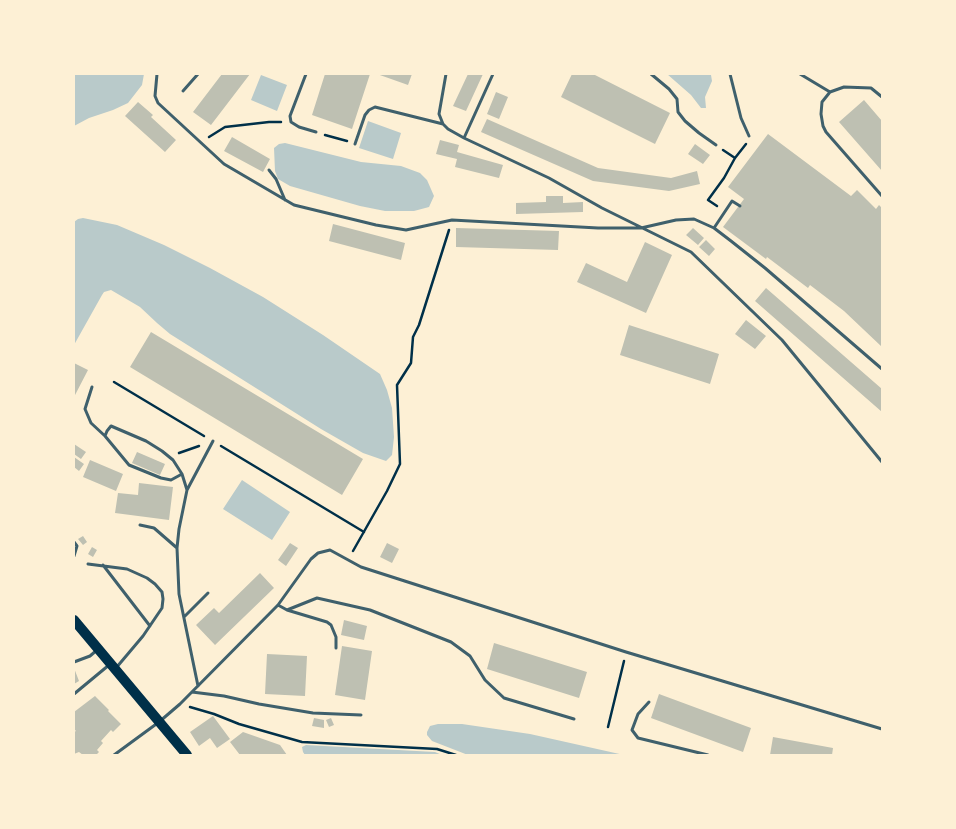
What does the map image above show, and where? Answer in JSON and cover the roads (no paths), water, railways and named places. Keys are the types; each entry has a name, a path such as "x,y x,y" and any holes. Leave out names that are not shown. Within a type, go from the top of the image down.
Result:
{"main road":[{"path":"74,620 187,755"}],"lane":[{"path":"157,74 155,96 158,103 224,164 294,205 376,225 406,230 452,220 598,228 641,228 676,220 694,219 714,228 765,268 882,369"},
{"path":"183,91 198,74"},
{"path":"306,74 290,116 291,122 299,127 316,132"},
{"path":"446,74 439,114 443,124 453,133 549,178 602,208 690,252 782,340 882,462"},
{"path":"464,138 493,74"},
{"path":"651,74 669,89 677,99 678,112 685,121 716,145"},
{"path":"730,74 741,118 749,136"},
{"path":"800,74 830,92"},
{"path":"882,97 871,88 844,87 830,92 822,102 821,114 823,126 834,142 882,196"},
{"path":"355,144 365,115 375,107 443,124"},
{"path":"269,170 276,179 285,200"},
{"path":"714,228 732,201 740,206"},
{"path":"92,387 85,409 91,423 105,436 129,465 161,478 171,480 182,474"},
{"path":"105,436 110,426 146,441 173,460 182,474 187,490"},
{"path":"198,686 179,594 177,548 179,529 187,490 213,441"},
{"path":"140,525 154,528 177,548"},
{"path":"74,542 77,546 74,556"},
{"path":"114,755 159,722 180,704 278,605 311,560 318,553 330,550 361,567 626,652 882,729"},
{"path":"74,694 113,667 150,626 162,608 163,599 162,592 147,578 127,569 88,564"},
{"path":"103,565 150,626"},
{"path":"184,617 208,593"},
{"path":"287,610 317,598 370,610 451,642 470,656 486,680 504,698 574,719"},
{"path":"278,605 287,610 327,622 331,625 336,637 336,648"},
{"path":"74,662 90,656 97,649"},
{"path":"192,692 224,696 259,704 313,713 361,715"},
{"path":"649,702 638,714 632,730 638,738 708,755"}]}
